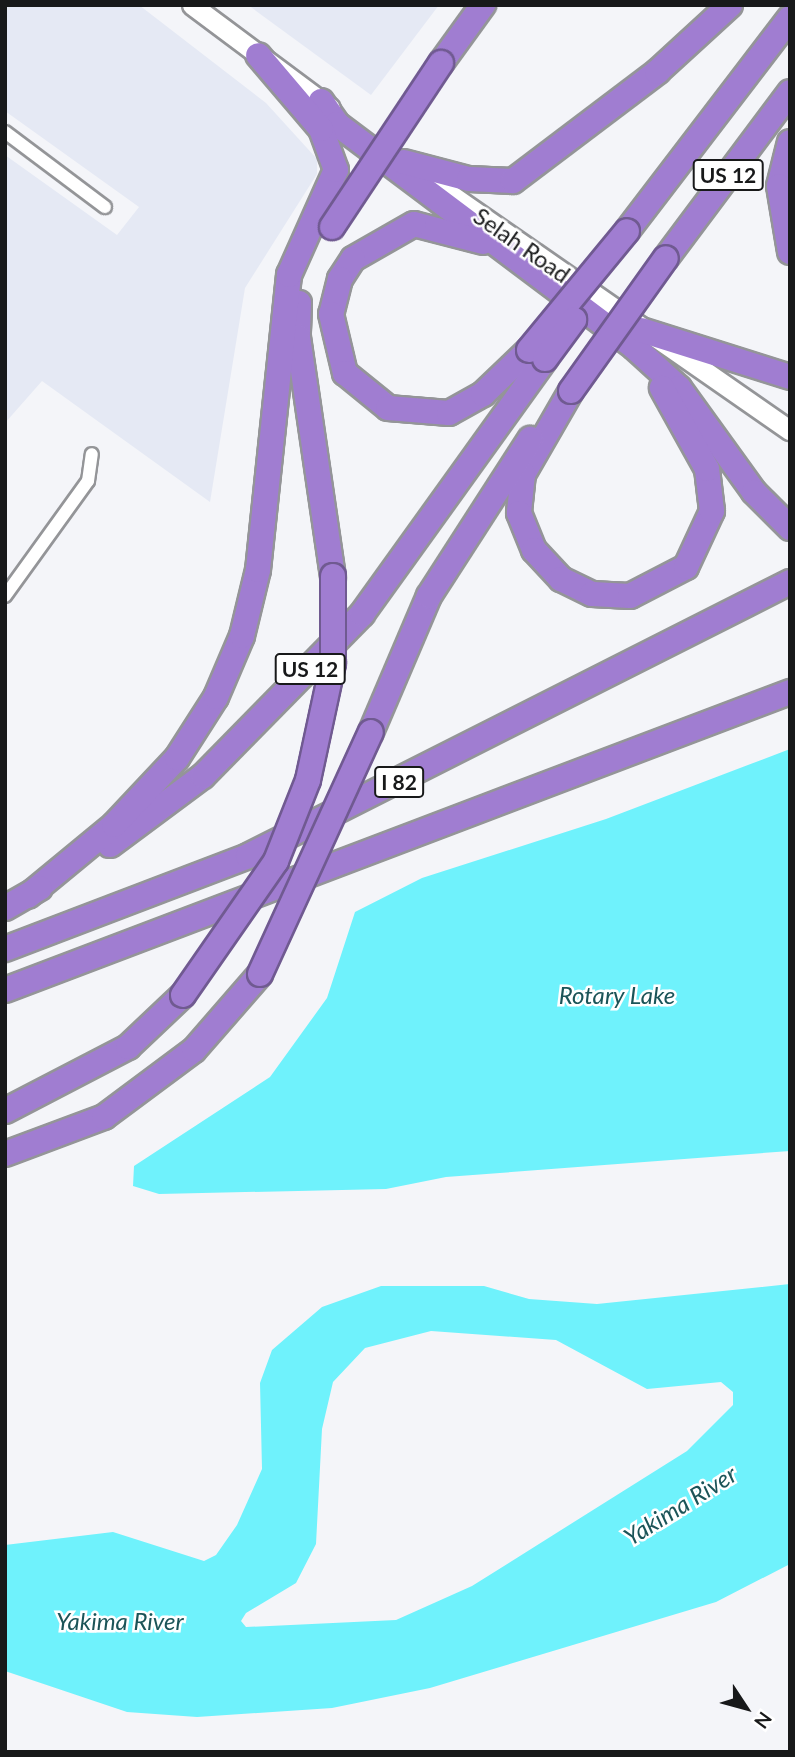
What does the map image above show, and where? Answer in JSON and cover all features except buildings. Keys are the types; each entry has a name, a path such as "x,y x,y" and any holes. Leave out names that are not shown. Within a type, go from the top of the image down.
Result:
{"highway":[{"path":"5,1111 128,1047 183,995 276,861 308,780 332,663 333,576 298,313 306,270 332,227 483,5"},
{"path":"657,72 710,5"},
{"path":"404,162 469,179 513,181 657,72 730,5"},
{"name":"US 12","path":"5,908 123,837 203,776 362,614 537,354 631,235 790,18"},
{"path":"28,896 114,825 177,758 216,697 242,636 258,570 289,275 336,170 321,129 258,55"},
{"name":"US 12","path":"5,1154 47,1142 114,1110 194,1050 260,974 371,732 401,654 466,530 511,462 571,391 790,92"},
{"path":"321,101 337,124 549,271 648,363 679,388 754,492 790,527"},
{"path":"790,142 779,186 790,253"},
{"path":"537,354 465,406 409,414 370,397 345,373 332,334 333,304 352,259 414,224 472,236 549,271"},
{"path":"641,330 790,377"},
{"path":"571,391 523,474 519,513 546,567 576,588 611,596 645,592 686,567 712,510 707,469 648,363"},
{"name":"I 82","path":"5,948 248,856 785,584"},
{"name":"I 82","path":"5,990 790,692"}],"main road":[{"name":"Selah Road","path":"192,5 549,271 790,430"}],"street":[{"path":"5,132 105,207"},
{"path":"5,597 88,481 92,454"}],"shaded area":[{"path":"5,5 139,5 266,103 317,159 317,174 245,288 210,502 42,381 5,423 5,155 117,235 139,207 5,111"},
{"path":"248,5 439,5 371,95"}],"water":[{"name":"Rotary Lake","path":"790,749 790,1151 446,1177 386,1189 159,1194 133,1186 134,1166 270,1077 327,998 355,912 422,878 606,819"},
{"name":"Yakima River","path":"790,1284 790,1564 716,1602 430,1688 332,1708 197,1717 127,1712 5,1671 5,1545 113,1532 204,1561 216,1555 237,1525 262,1469 260,1383 272,1350 322,1307 381,1286 484,1286 529,1299 597,1304","holes":["431,1331 556,1340 647,1389 721,1382 733,1392 733,1405 687,1451 472,1586 396,1620 246,1627 241,1621 246,1613 296,1583 316,1544 322,1429 333,1382 365,1348"]}]}
